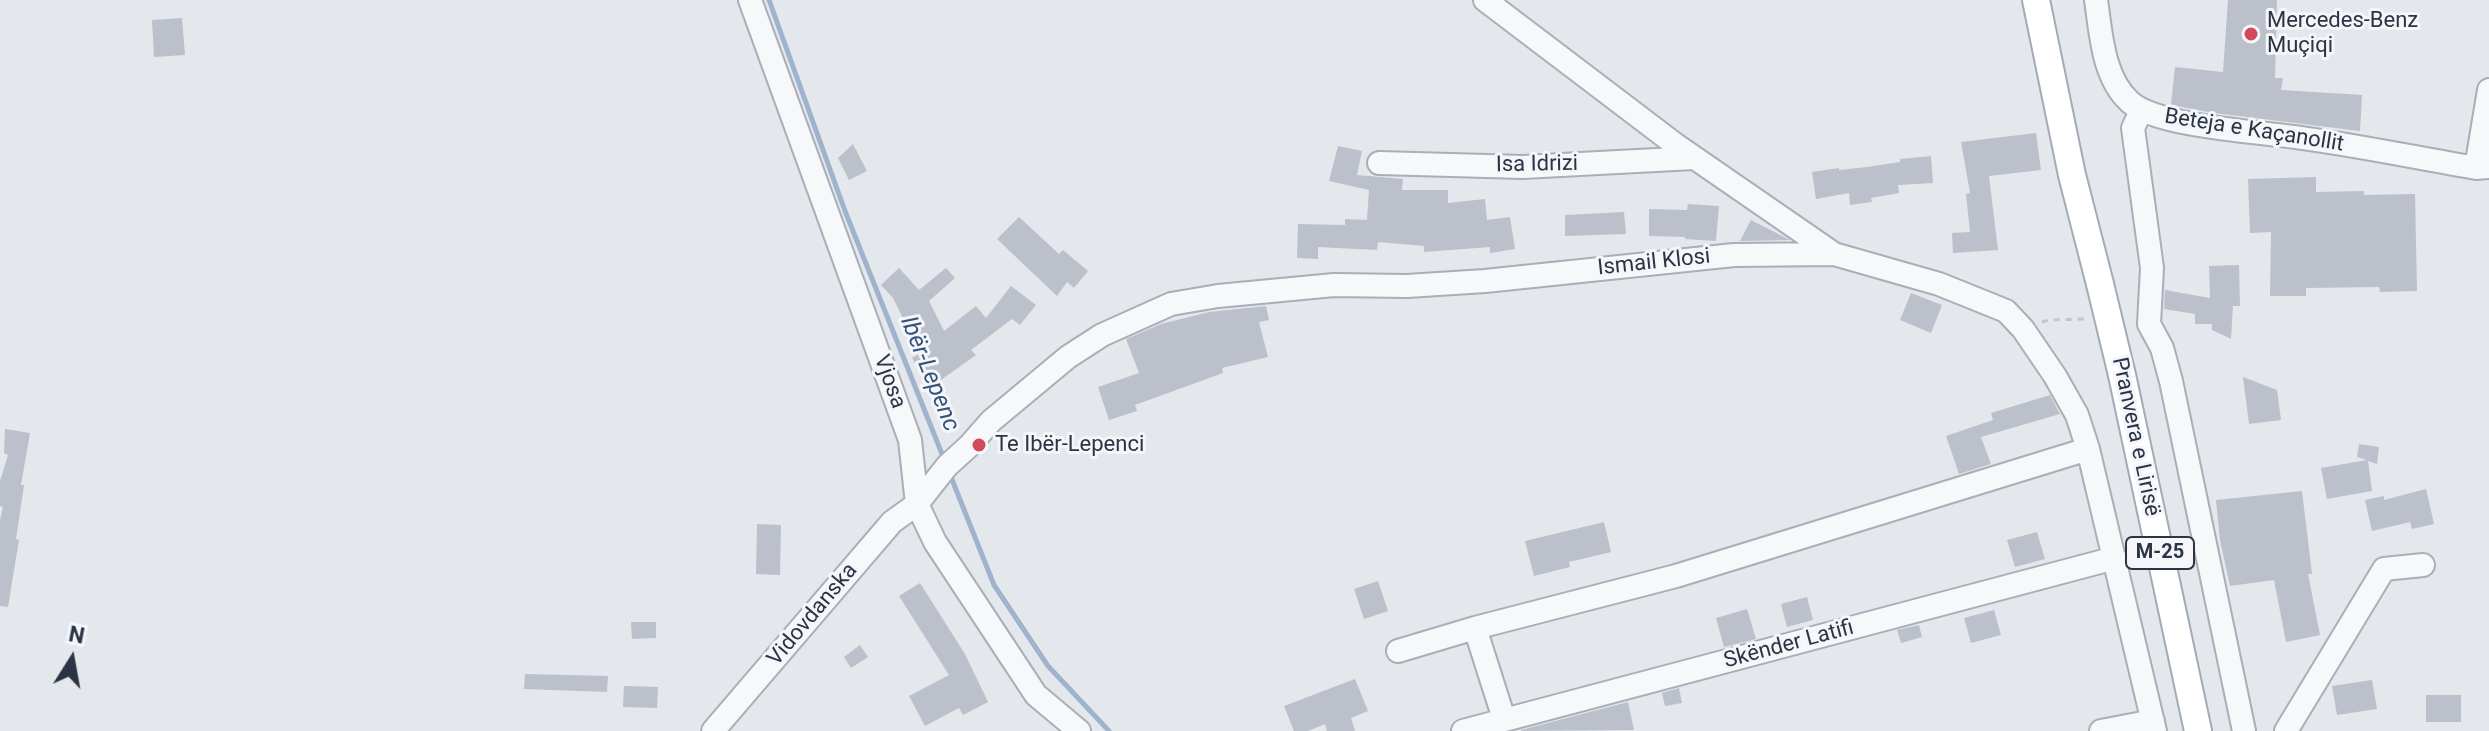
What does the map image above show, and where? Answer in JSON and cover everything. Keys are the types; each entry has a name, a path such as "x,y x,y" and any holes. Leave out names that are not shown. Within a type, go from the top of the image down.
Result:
{"main road":[{"name":"Pranvera e Lirisë","path":"2036,0 2072,175 2122,375 2198,731"},
{"name":"Pranvera e Lirisë","path":"2046,0 2062,71 2100,284"}],"street":[{"name":"Vjosa","path":"750,0 910,440 917,504 935,542 1036,695 1079,731"},
{"path":"1485,0 1694,158 1834,254"},
{"name":"Beteja e Kaçanollit","path":"2096,0 2105,54 2117,85 2141,111 2193,123 2483,167"},
{"path":"2483,167 2489,90"},
{"path":"2141,111 2133,128 2152,268 2149,324 2162,348 2171,381 2244,731"},
{"name":"Isa Idrizi","path":"1379,163 1523,167 1694,158"},
{"name":"Ismail Klosi","path":"917,504 947,466 991,421 1068,357 1102,335 1171,304 1319,286 1407,286 1734,255 1834,254 1939,284 2006,311 2023,329 2055,376 2077,415 2088,449 2154,726"},
{"path":"1398,651 1676,576 2088,449"},
{"name":"Vidovdanska","path":"713,731 892,522 917,504"},
{"name":"Skënder Latifi","path":"1463,731 2115,558"},
{"path":"2286,731 2384,569 2423,565"},
{"path":"1475,628 1504,719"},
{"path":"2101,731 2154,726"}],"building":[{"path":"2228,0 2277,0 2275,78 2283,78 2281,90 2362,95 2360,131 2171,105 2175,67 2223,72"},
{"path":"182,18 185,55 154,57 152,20"},
{"path":"2036,133 2041,170 1989,176 1998,250 1953,253 1952,233 1970,232 1966,194 1970,193 1961,142"},
{"path":"853,144 867,171 849,180 838,158"},
{"path":"1338,146 1362,151 1357,175 1403,179 1402,190 1448,190 1448,203 1485,199 1487,220 1510,217 1515,249 1490,253 1490,247 1424,252 1424,246 1378,242 1377,250 1318,247 1318,259 1297,258 1298,224 1345,225 1345,219 1367,220 1369,190 1329,181"},
{"path":"1931,156 1933,183 1898,185 1899,193 1871,198 1872,202 1850,205 1849,193 1816,199 1812,172"},
{"path":"2316,177 2316,192 2415,194 2417,291 2380,292 2379,287 2306,288 2306,296 2270,296 2271,232 2250,233 2248,179"},
{"path":"1688,204 1719,206 1716,241 1649,236 1649,209 1687,210"},
{"path":"1624,212 1626,234 1565,236 1565,215"},
{"path":"1019,217 1059,254 1063,250 1088,271 1074,288 1067,282 1057,296 997,239"},
{"path":"1751,220 1788,239 1790,240 1740,241"},
{"path":"2239,265 2240,306 2233,306 2231,339 2212,330 2212,324 2195,324 2195,314 2164,309 2165,290 2210,298 2209,266"},
{"path":"899,268 919,290 946,268 955,278 929,301 944,331 976,306 986,318 1011,286 1036,305 1020,325 1012,319 971,350 976,355 931,387 912,358 920,353 893,298 881,285"},
{"path":"1911,293 1942,305 1931,333 1900,320"},
{"path":"1266,306 1269,320 1259,322 1268,357 1222,368 1223,373 1135,405 1137,411 1109,420 1098,387 1139,373 1126,339 1161,324 1209,312"},
{"path":"2243,377 2277,390 2281,420 2249,424"},
{"path":"2050,395 2060,414 1981,437 1991,464 1959,474 1946,436 1993,420 1991,413"},
{"path":"5,429 30,433 21,485 24,485 16,539 19,540 8,607 0,606 0,520 3,507 0,506 0,481 8,455 4,453"},
{"path":"2359,444 2379,447 2377,464 2368,461 2372,491 2327,499 2321,468 2367,460 2357,457"},
{"path":"2426,489 2434,524 2412,529 2410,522 2372,531 2365,500 2384,496 2384,500"},
{"path":"2302,491 2312,574 2308,574 2320,635 2286,642 2274,580 2230,586 2220,540 2216,500"},
{"path":"1604,522 1611,552 1569,562 1570,567 1534,576 1525,541"},
{"path":"757,524 781,525 780,575 756,574"},
{"path":"2037,532 2045,559 2015,567 2007,540"},
{"path":"1378,581 1388,611 1364,619 1354,589"},
{"path":"920,583 965,654 988,702 963,715 959,708 925,726 909,696 949,675 899,596"},
{"path":"1807,597 1813,620 1787,627 1781,604"},
{"path":"1747,609 1756,639 1724,647 1716,618"},
{"path":"1994,610 2001,635 1971,643 1964,618"},
{"path":"631,622 656,622 656,638 632,639"},
{"path":"1919,625 1922,637 1901,643 1897,630"},
{"path":"860,645 868,657 851,668 844,657"},
{"path":"525,674 608,676 607,692 524,689"},
{"path":"1355,679 1368,711 1351,718 1355,731 1327,731 1325,724 1308,731 1294,731 1284,706"},
{"path":"2372,680 2377,709 2337,715 2332,686"},
{"path":"624,686 658,687 657,708 623,707"},
{"path":"1679,688 1682,703 1665,706 1662,693"},
{"path":"2426,695 2461,695 2461,722 2426,722"},
{"path":"1628,702 1634,730 1521,731 1521,730"}],"waterway":[{"name":"Ibër-Lepenc","path":"769,0 845,211 944,459"},
{"name":"Ibër-Lepenc","path":"949,472 994,585 1048,666 1109,731"}],"place":[{"name":"Mercedes-Benz Muçiqi","path":"2251,34"},
{"name":"Te Ibër-Lepenci","path":"979,445"}]}
